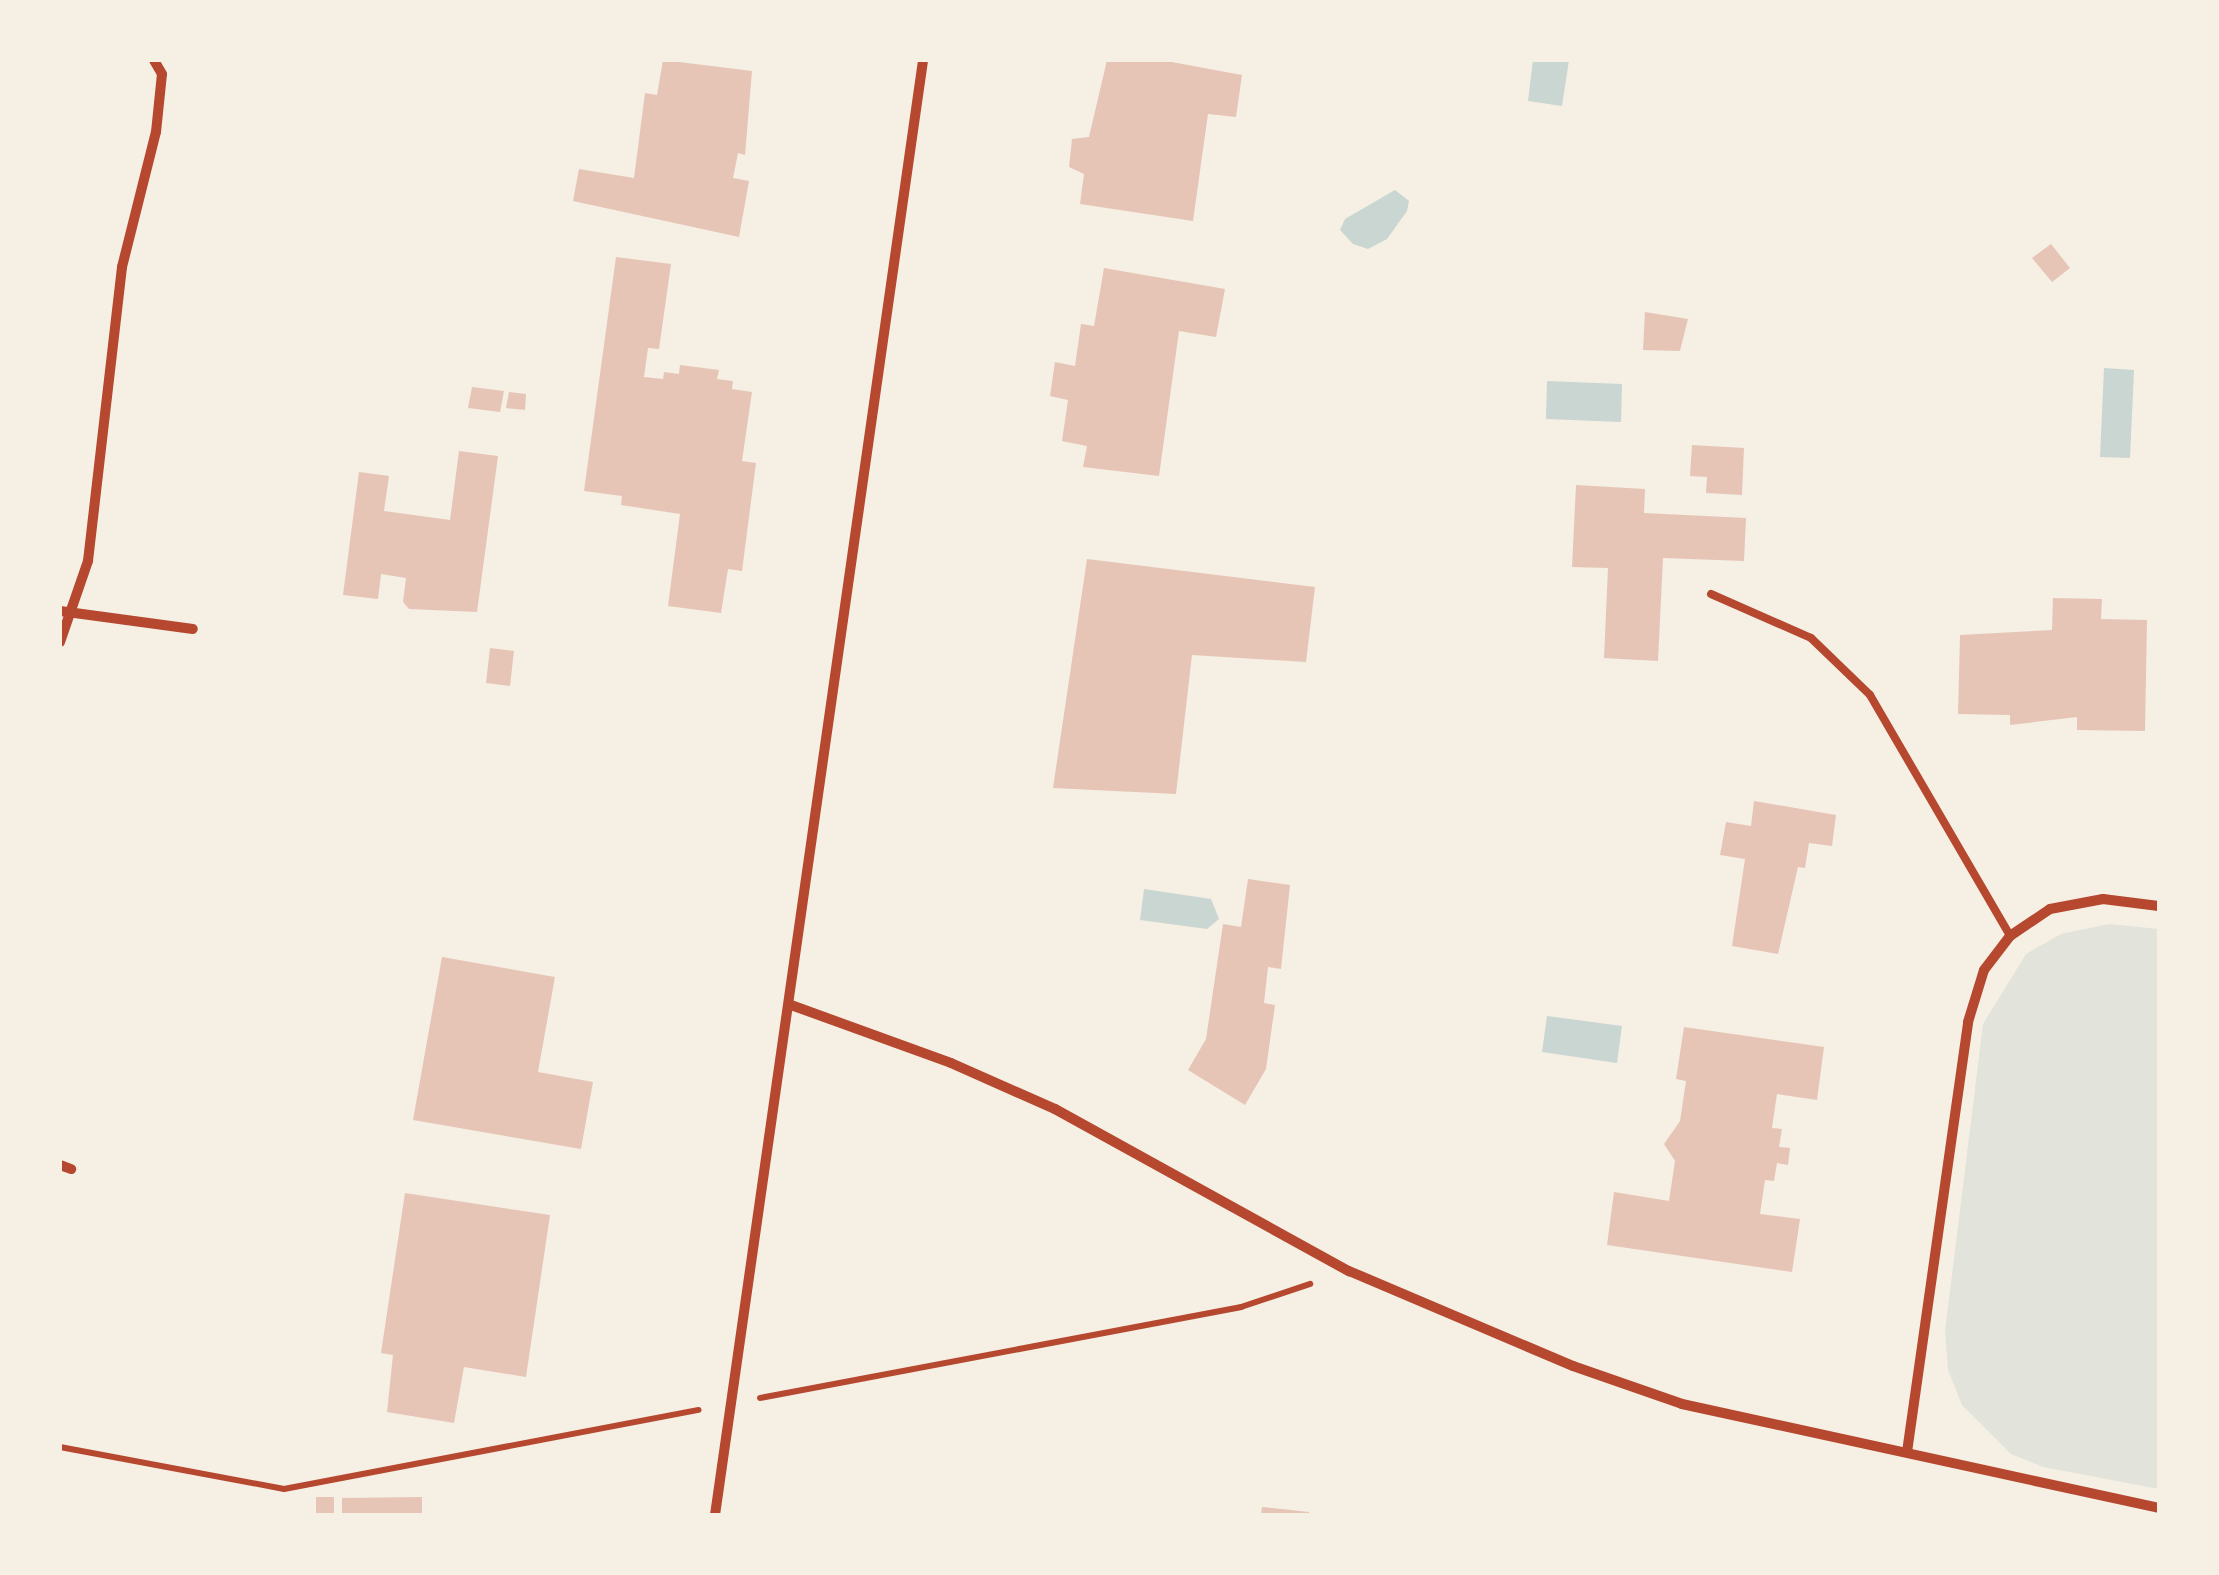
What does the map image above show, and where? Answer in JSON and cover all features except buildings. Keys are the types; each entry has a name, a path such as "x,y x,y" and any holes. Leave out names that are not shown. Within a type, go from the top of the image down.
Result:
{"street":[{"path":"60,642 65,611 88,561 122,267 156,132 162,74 154,60"},
{"path":"716,1515 923,60"},
{"path":"65,611 193,629"},
{"path":"1907,1452 1968,1022 1984,970 2010,936 2068,906 2103,899 2159,906"},
{"path":"790,1005 952,1062 1054,1109 1350,1271 1524,1346 1682,1404 2159,1508"}],"lane":[{"path":"1712,594 1811,638 1870,696 2010,936"}],"shaded area":[{"path":"1533,60 1569,60 1562,106 1528,101"},
{"path":"1395,190 1409,201 1407,211 1387,239 1368,249 1353,244 1340,230 1345,219"},
{"path":"2104,368 2134,370 2130,458 2100,457"},
{"path":"1547,381 1622,384 1621,422 1546,419"},
{"path":"1144,889 1211,899 1219,919 1207,929 1140,920"},
{"path":"2109,924 2159,929 2159,1489 2043,1467 2011,1454 1962,1405 1948,1370 1945,1331 1983,1024 2026,954 2061,934"},
{"path":"1547,1016 1622,1026 1617,1063 1542,1052"}]}
